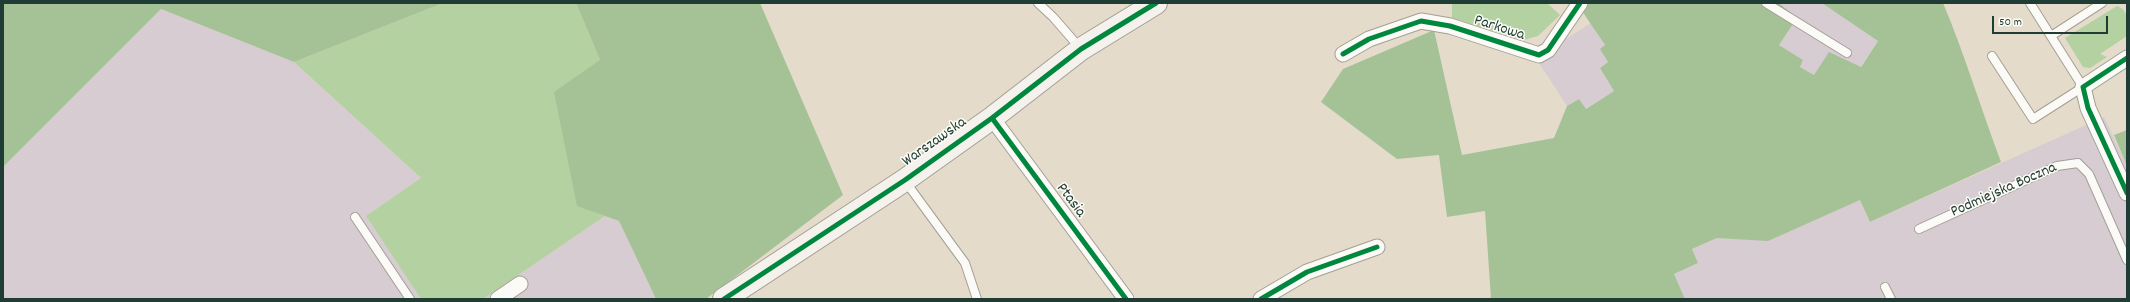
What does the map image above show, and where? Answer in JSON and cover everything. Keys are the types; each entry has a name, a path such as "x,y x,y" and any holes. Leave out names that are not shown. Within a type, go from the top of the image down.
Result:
{"street":[{"name":"Warszawska","path":"724,299 905,180 992,118 1081,48 1156,3"},
{"name":"Parkowa","path":"1343,54 1369,39 1421,20 1450,26 1539,55 1548,50 1580,3"},
{"path":"2127,58 2083,87 2088,108 2127,193"},
{"name":"Ptasia","path":"992,118 1126,299"},
{"path":"1261,299 1307,272 1377,247"},
{"path":"498,299 520,284"}],"lane":[{"path":"1038,3 1081,48"},
{"path":"1766,3 1847,53"},
{"path":"1992,56 2033,119 2083,87 2030,3"},
{"path":"2050,36 2102,3"},
{"name":"Podmiejska Boczna","path":"1919,229 2057,166 2078,163 2089,174 2127,260"},
{"name":"Warszawska","path":"905,180 965,263 977,299"},
{"path":"355,217 410,299"},
{"path":"1885,287 1891,299"}],"shaded area":[{"path":"1779,3 1824,3 1878,41 1860,67 1814,75 1800,67 1803,60 1779,45 1797,18"},
{"path":"161,9 294,62 421,178 366,216 421,299 3,299 3,167"},
{"path":"1591,23 1605,46 1608,62 1600,68 1614,91 1585,109 1579,99 1567,106 1536,58"},
{"path":"2104,117 2127,166 2127,299 1685,299 1674,274 1698,263 1692,249 1717,238 1768,240 1860,200 1870,222"},
{"path":"605,216 619,221 656,299 483,299"}],"green space":[{"path":"3,3 443,3 294,62 161,9 3,167"},
{"path":"443,3 576,3 600,60 577,205 605,216 483,299 421,299 366,216 421,178 294,62"},
{"path":"576,3 760,3 843,195 706,299 656,299 619,221 577,206 554,92 600,60"},
{"path":"1452,3 1547,3 1560,15 1538,36 1524,40 1452,18"},
{"path":"1584,3 1779,3 1797,18 1779,45 1803,60 1800,67 1814,75 1829,52 1861,67 1878,41 1822,3 1943,3 1959,42 2001,162 1870,222 1860,200 1768,241 1717,238 1692,249 1698,263 1674,274 1685,299 1491,299 1485,211 1447,217 1439,155 1397,159 1321,102 1343,69 1434,30 1462,155 1554,138 1567,106 1579,99 1586,109 1614,91 1600,68 1608,62 1600,49 1605,45 1580,8"},
{"path":"2117,6 2126,14 2127,36 2100,54 2107,57 2090,68 2083,67 2065,38"},
{"path":"2127,130 2127,166 2114,135"}],"cycle path":[{"path":"724,299 905,180 992,118 1081,49 1156,3"},
{"path":"1343,54 1369,39 1421,21 1450,26 1539,55 1548,50 1580,3"},
{"path":"2127,58 2083,87 2088,108 2127,193"},
{"path":"992,118 1126,299"},
{"path":"1261,299 1307,272 1377,247"}]}
